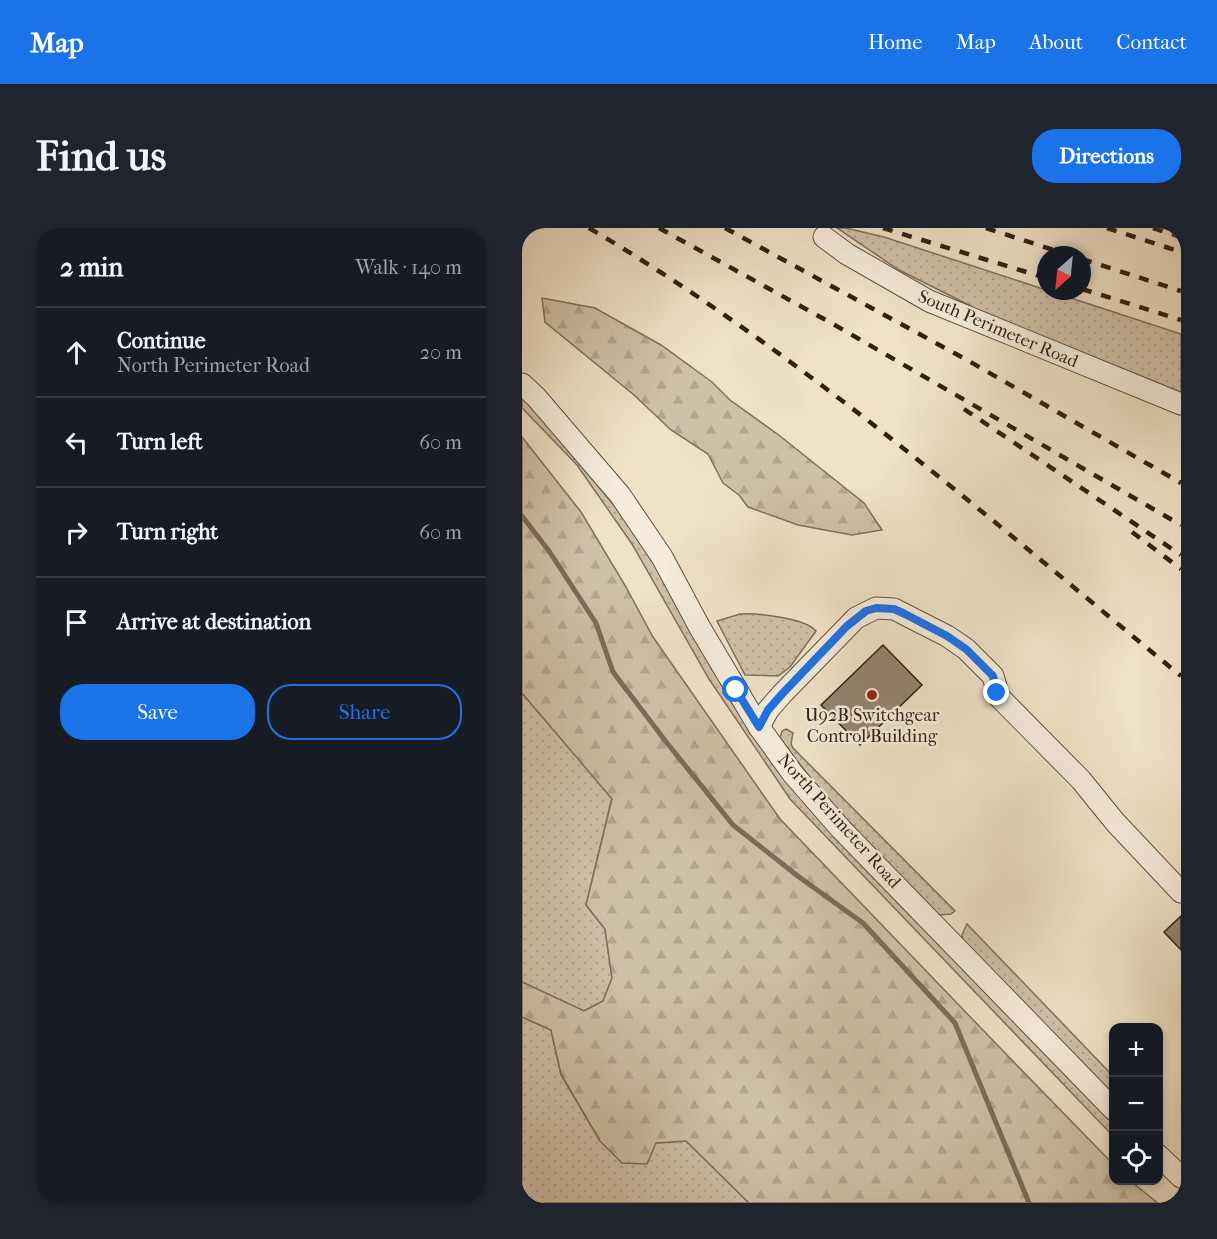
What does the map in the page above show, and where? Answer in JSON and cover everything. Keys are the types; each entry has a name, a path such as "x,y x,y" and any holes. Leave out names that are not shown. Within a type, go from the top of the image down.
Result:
{"lane":[{"name":"South Perimeter Road","path":"824,237 847,254 929,302 1181,404"},
{"name":"North Perimeter Road","path":"522,384 620,495 662,557 700,628 759,727 793,774 842,829 1109,1106"},
{"path":"759,727 768,710 782,694 856,618 876,608 894,609 947,636 966,649 993,676 999,697 1081,780 1115,822 1181,892"}],"green space":[{"path":"837,228 884,237 1037,287 1037,300 1077,300 1181,334 1181,395 970,310 971,306 899,270"},
{"path":"542,298 595,308 661,345 712,382 730,400 780,436 864,503 882,530 852,535 798,525 748,507 739,495 723,483 708,454 671,430 634,395 545,322"},
{"path":"522,398 542,417 620,513 649,555 732,703 769,756 1109,1119 1109,1132 790,799 709,679 632,544 577,465 522,408"},
{"path":"522,437 581,512 653,637 780,819 1109,1160 1109,1185 1135,1185 1158,1203 749,1203 686,1141 656,1143 647,1164 622,1163 600,1141 561,1074 551,1030 522,1017 522,982 584,1011 603,1001 612,978 605,929 586,905 612,799 522,693"},
{"path":"740,614 758,614 792,620 810,626 816,631 790,667 778,676 745,675 717,621"},
{"path":"522,693 612,798 586,905 605,929 612,978 603,1001 584,1011 522,982"},
{"path":"786,729 793,733 791,744 793,748 955,911 951,914 939,915 856,829 816,785 780,738 782,731"},
{"path":"967,924 1109,1072 1109,1092 963,940 962,935"},
{"path":"522,1017 551,1030 561,1075 600,1141 656,1143 686,1141 749,1203 522,1203"}],"building":[{"name":"U92B Switchgear Control Building","path":"883,645 922,685 860,745 821,705"},
{"path":"1181,916 1181,950 1164,932"}],"waterway":[{"path":"522,516 549,551 596,623 613,672 733,825 863,923 955,1023 1029,1203"}],"railway":[{"path":"589,228 668,277 819,384 893,440 1181,676"},
{"path":"659,228 833,324 1181,525"},
{"path":"725,228 967,360 1181,483"},
{"path":"883,228 1037,275"},
{"path":"986,228 1041,246"},
{"path":"1107,228 1181,252"},
{"path":"1153,228 1181,237"},
{"path":"1091,262 1181,291"},
{"path":"1091,292 1181,320"},
{"path":"964,409 1181,555"},
{"path":"1132,532 1181,569"}],"place":[{"name":"U92B Switchgear Control Building","path":"872,695"}],"route":[{"path":"736,690 759,727 768,710 847,626 866,611 884,608 905,614 947,636 966,649 993,676 997,693"}]}
